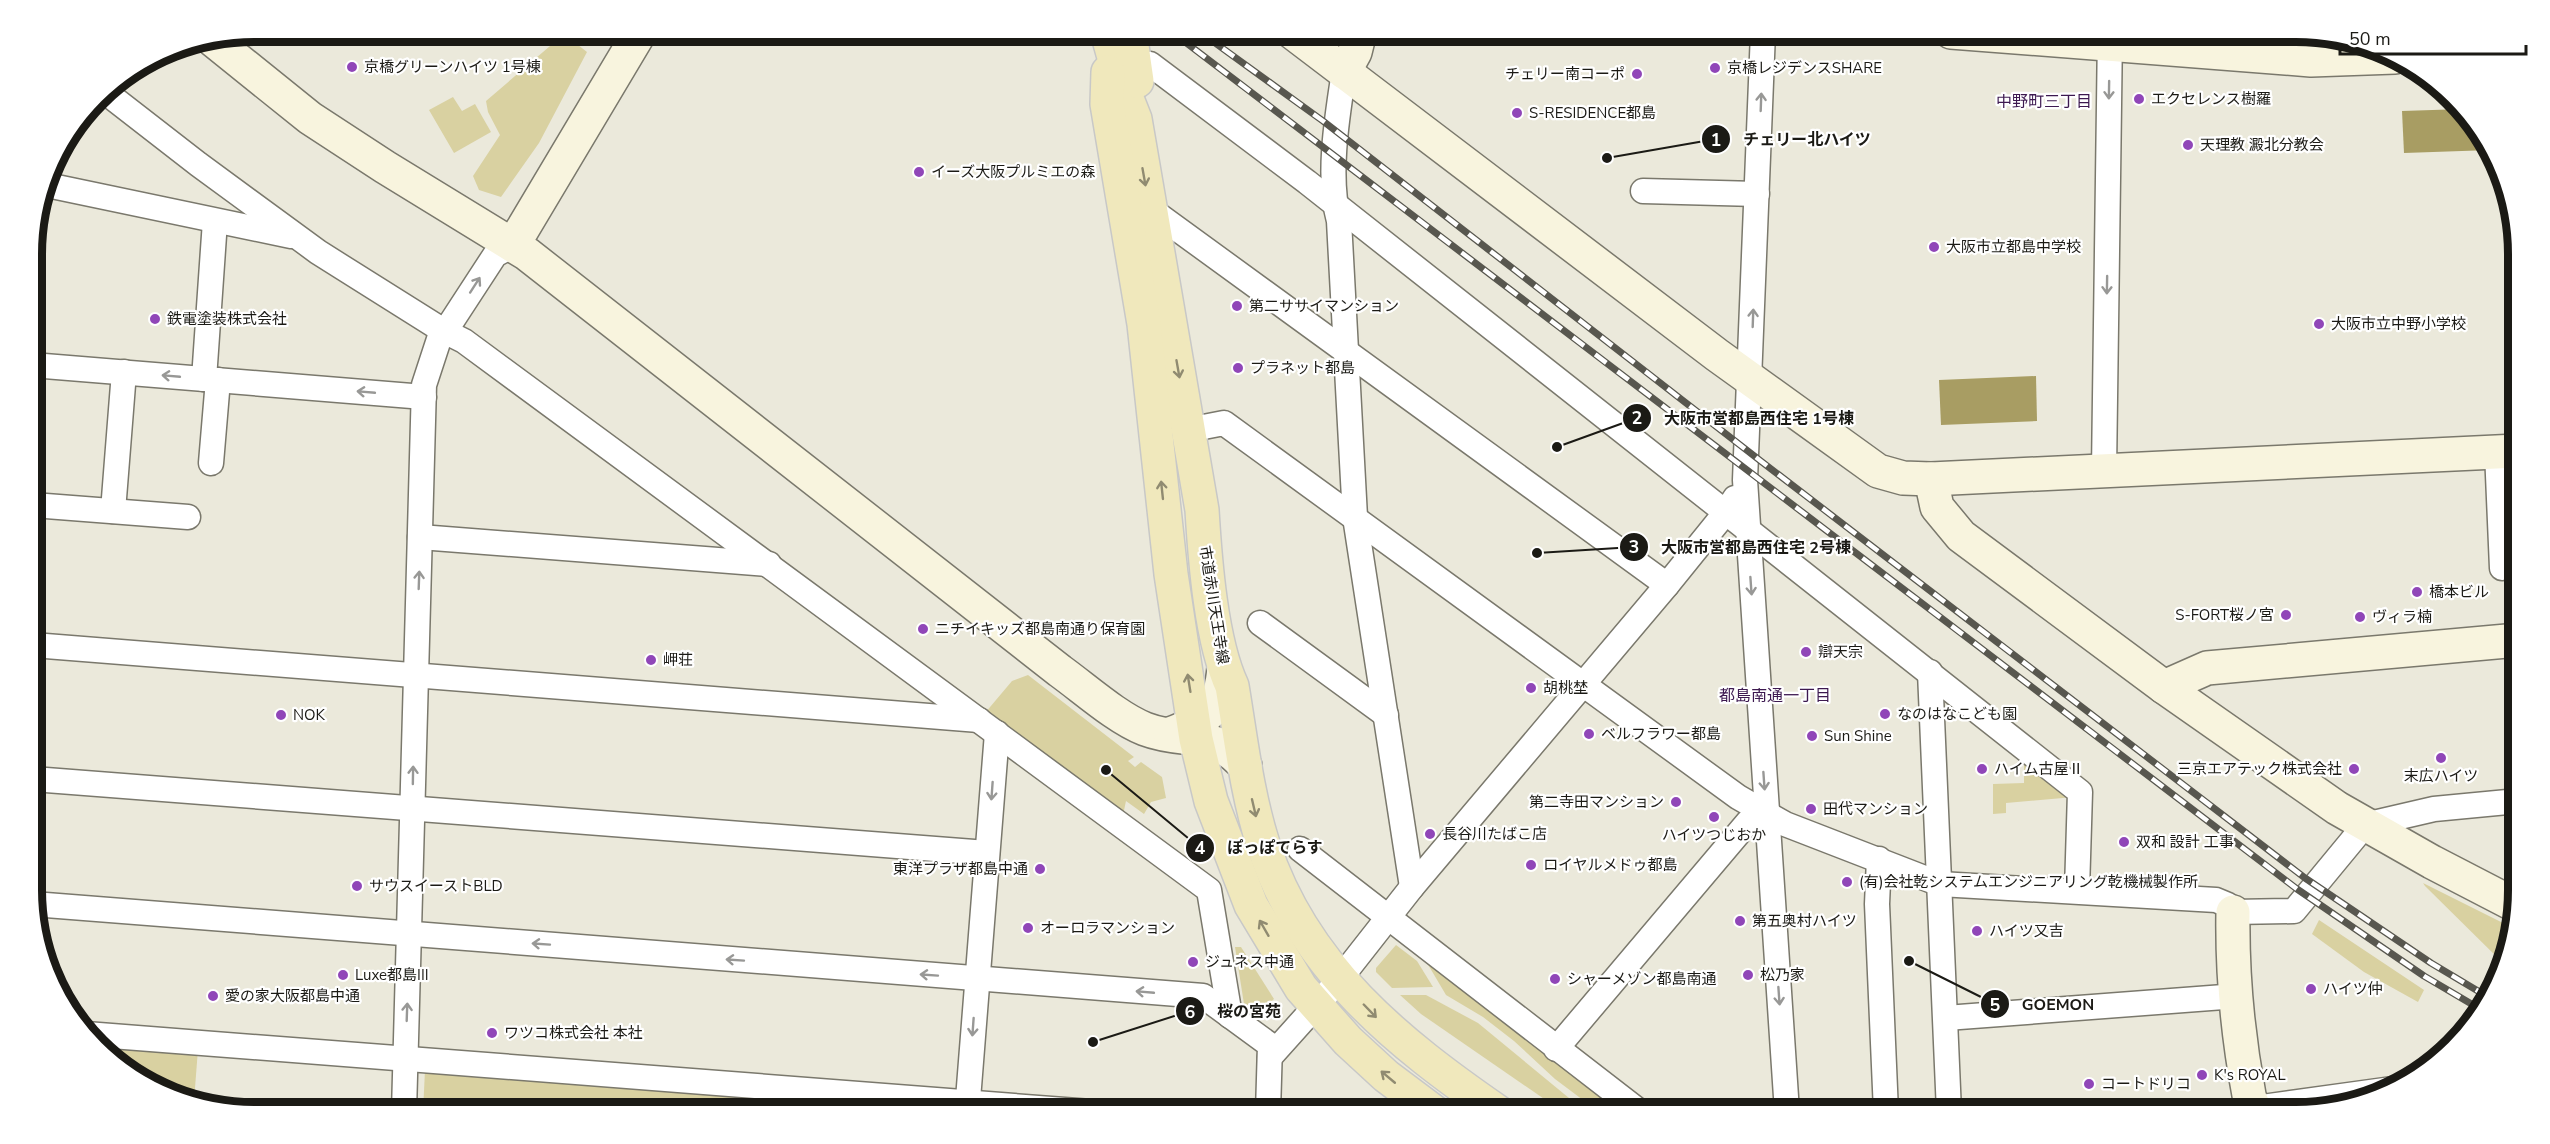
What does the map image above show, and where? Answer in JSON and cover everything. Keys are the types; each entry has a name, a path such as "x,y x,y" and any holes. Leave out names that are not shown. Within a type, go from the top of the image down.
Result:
{"main road":[{"path":"1099,42 1089,51 1107,104 1144,324 1187,733 1240,881 1264,928 1315,1006 1333,1027 1386,1076 1421,1102"},
{"name":"市道赤川天王寺線","path":"1111,42 1135,119 1202,510 1205,558 1224,668 1232,686 1253,807 1274,870 1290,905 1322,957 1340,980 1392,1033 1439,1071 1484,1102"},
{"path":"1115,42 1135,63 1137,78 1135,119"}],"street":[{"path":"404,1102 424,391 442,330 450,324 495,255 513,245 634,42"},
{"path":"1305,42 1717,355 1751,377 1878,471 1903,478 1931,479 2507,451 2502,568"},
{"path":"1358,42 1355,52 1344,72 1337,121 1335,204 1339,221 1355,518 1412,887"},
{"path":"1763,42 1751,377 1745,480 1786,1102"},
{"path":"2104,471 2110,42"},
{"path":"2202,42 2248,44 2310,60 2376,58"},
{"path":"219,45 310,118 527,254 1060,671 1143,728 1187,733 1221,743 1245,766"},
{"path":"1135,63 1150,64 1335,204 2080,792 2077,890"},
{"path":"112,97 297,237 442,330 464,340 1209,890 1230,1016"},
{"path":"53,186 297,237"},
{"path":"1643,191 1757,194"},
{"path":"1150,209 1667,585"},
{"path":"211,463 215,221"},
{"path":"42,366 211,379 424,391"},
{"path":"113,511 124,372"},
{"path":"1188,430 1224,423 1738,797 1785,824 1940,884 2077,890 2216,900 2228,905 2233,912 2237,996 2251,1102"},
{"path":"1931,479 1937,507 1961,536 2164,687 2365,825 2508,901"},
{"path":"1268,1102 1270,1051 1340,980 1412,887 1667,585 1726,512 1745,480"},
{"path":"42,506 189,517"},
{"path":"420,537 769,564"},
{"path":"1260,623 1386,716"},
{"path":"2164,687 2207,668 2508,641"},
{"path":"42,646 416,675 988,726"},
{"path":"1187,733 1215,709 1222,688 1224,668"},
{"path":"1930,672 1949,1102"},
{"path":"967,1102 987,853 988,726"},
{"path":"42,780 987,853"},
{"path":"2233,912 2294,911 2365,825 2434,809 2508,802"},
{"path":"1556,1049 1748,822 1766,813"},
{"path":"1300,849 1391,917 1556,1049 1627,1102"},
{"path":"1879,859 1878,916 1886,1102"},
{"path":"42,905 1203,996 1270,1051"},
{"path":"1946,1018 2237,996"},
{"path":"100,1035 909,1102"},
{"path":"2309,1102 2343,1097"}],"shaded area":[{"path":"555,42 574,42 587,52 539,143 501,197 479,190 473,176 500,135 488,112 486,101"},
{"path":"453,97 462,111 475,104 491,132 454,153 429,110"},
{"path":"2451,109 2481,150 2404,153 2402,111"},
{"path":"2036,376 2037,421 1941,425 1939,380"},
{"path":"1028,675 1134,757 1128,761 1135,767 1141,762 1162,777 1166,798 1151,802 1144,814 1126,801 1123,815 985,713 1012,681"},
{"path":"2024,756 2074,797 2006,803 2006,813 1993,814 1993,784 2024,783"},
{"path":"2423,883 2505,924 2497,957"},
{"path":"2319,920 2424,990 2418,1002 2364,972 2312,934"},
{"path":"1396,945 1417,961 1433,987 1392,988 1376,972 1376,968"},
{"path":"1235,947 1241,947 1274,999 1267,1004 1252,1007 1244,1004"},
{"path":"1420,951 1610,1102 1586,1102 1555,1079 1514,1041 1483,1017 1446,995"},
{"path":"1400,995 1426,995 1478,1023 1574,1102 1549,1102 1421,1014"},
{"path":"107,1043 198,1049 195,1094 148,1074"},
{"path":"425,1070 777,1095 776,1102 423,1102"}],"railway":[{"path":"1185,42 2297,889 2424,976 2474,1005"},
{"path":"1214,42 1323,121 1762,462 2305,878 2431,963 2481,993"}],"place":[{"name":"京橋グリーンハイツ 1号棟","path":"352,67"},
{"name":"京橋レジデンスSHARE","path":"1715,68"},
{"name":"チェリー南コーポ","path":"1637,74"},
{"name":"エクセレンス樹羅","path":"2139,99"},
{"name":"S-RESIDENCE都島","path":"1517,113"},
{"name":"天理教 澱北分教会","path":"2188,145"},
{"name":"チェリー北ハイツ","path":"1607,158"},
{"name":"イーズ大阪プルミエの森","path":"919,172"},
{"name":"大阪市立都島中学校","path":"1934,247"},
{"name":"第二ササイマンション","path":"1237,306"},
{"name":"鉄電塗装株式会社","path":"155,319"},
{"name":"大阪市立中野小学校","path":"2319,324"},
{"name":"プラネット都島","path":"1238,368"},
{"name":"大阪市営都島西住宅 1号棟","path":"1557,447"},
{"name":"大阪市営都島西住宅 2号棟","path":"1537,553"},
{"name":"橋本ビル","path":"2417,592"},
{"name":"S-FORT桜ノ宮","path":"2286,615"},
{"name":"ヴィラ楠","path":"2360,617"},
{"name":"ニチイキッズ都島南通り保育園","path":"923,629"},
{"name":"辯天宗","path":"1806,652"},
{"name":"岬荘","path":"651,660"},
{"name":"胡桃埜","path":"1531,688"},
{"name":"なのはなこども園","path":"1885,714"},
{"name":"NOK","path":"281,715"},
{"name":"ベルフラワー都島","path":"1589,734"},
{"name":"Sun Shine","path":"1812,736"},
{"name":"末広ハイツ","path":"2441,758"},
{"name":"ハイム古屋Ⅱ","path":"1982,769"},
{"name":"三京エアテック株式会社","path":"2354,769"},
{"name":"ぽっぽてらす","path":"1106,770"},
{"name":"第二寺田マンション","path":"1676,802"},
{"name":"田代マンション","path":"1811,809"},
{"name":"ハイツつじおか","path":"1714,817"},
{"name":"長谷川たばこ店","path":"1430,834"},
{"name":"双和 設計 工事","path":"2124,842"},
{"name":"ロイヤルメドゥ都島","path":"1531,865"},
{"name":"東洋プラザ都島中通","path":"1040,869"},
{"name":"(有)会社乾システムエンジニアリング乾機械製作所","path":"1847,882"},
{"name":"サウスイーストBLD","path":"357,886"},
{"name":"第五奥村ハイツ","path":"1740,921"},
{"name":"オーロラマンション","path":"1028,928"},
{"name":"ハイツ又吉","path":"1977,931"},
{"name":"GOEMON","path":"1909,961"},
{"name":"ジュネス中通","path":"1193,962"},
{"name":"Luxe都島III","path":"343,975"},
{"name":"松乃家","path":"1748,975"},
{"name":"シャーメゾン都島南通","path":"1555,979"},
{"name":"ハイツ仲","path":"2311,989"},
{"name":"愛の家大阪都島中通","path":"213,996"},
{"name":"ワツコ株式会社 本社","path":"492,1033"},
{"name":"桜の宮苑","path":"1093,1042"},
{"name":"K's ROYAL","path":"2202,1075"},
{"name":"コートドリコ","path":"2089,1084"}],"district":[{"name":"中野町三丁目","path":"2044,101"},
{"name":"都島南通一丁目","path":"1775,695"}]}
